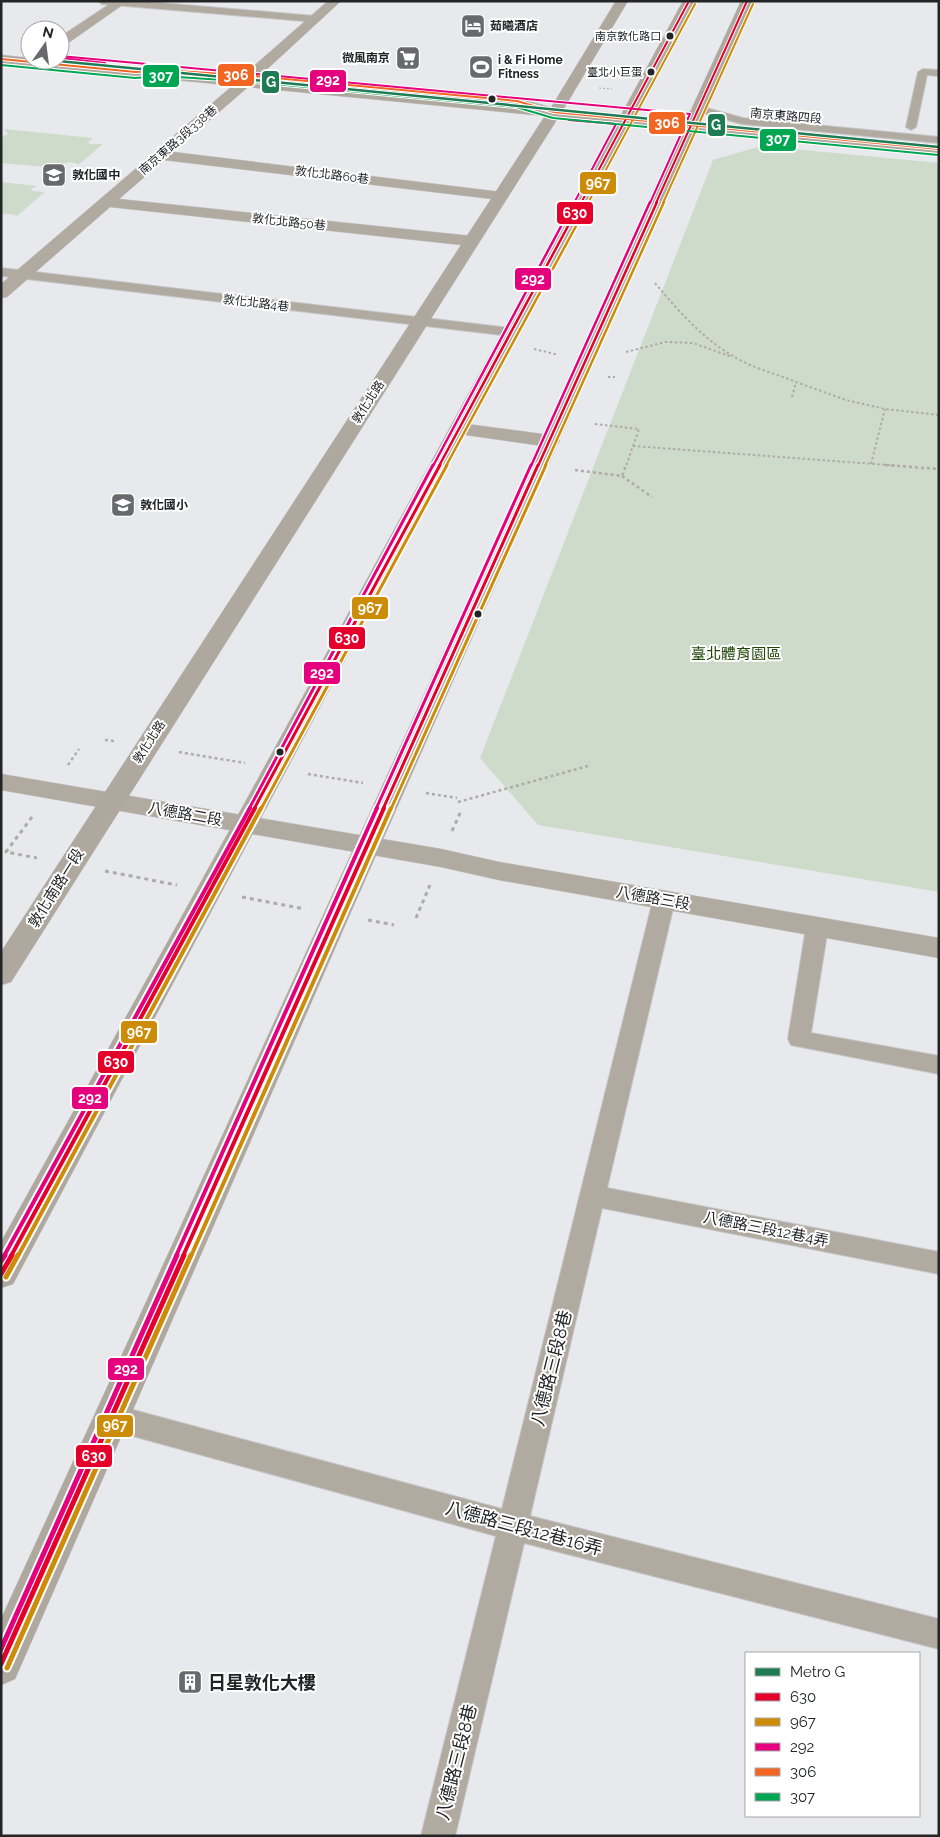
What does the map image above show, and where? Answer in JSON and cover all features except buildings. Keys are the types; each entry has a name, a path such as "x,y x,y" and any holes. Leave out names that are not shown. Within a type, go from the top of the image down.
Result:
{"main road":[{"name":"敦化北路","path":"112,801 501,196 622,1"},
{"path":"1,1274 247,825 689,1"},
{"path":"1,1666 747,1"},
{"path":"70,51 259,69 558,105"},
{"path":"1,59 20,60"},
{"path":"70,65 242,84 558,105"},
{"name":"南京東路四段","path":"558,105 634,103 939,130"},
{"name":"南京東路四段","path":"558,105 626,119 939,149"},
{"name":"敦化南路一段","path":"1,975 112,801"}],"street":[{"path":"259,69 335,1"},
{"path":"70,36 121,2"},
{"name":"南京東路3段338巷","path":"1,293 242,84"},
{"name":"敦化北路60巷","path":"162,155 501,196"},
{"name":"敦化北路50巷","path":"107,202 471,242"},
{"path":"459,429 550,440"},
{"name":"八德路二段","path":"1,782 368,846"},
{"name":"八德路三段","path":"368,846 817,928 939,948"}],"lane":[{"path":"102,1 316,19"},
{"path":"136,72 162,70 245,76 558,105"},
{"path":"911,127 922,72 939,73"},
{"path":"699,109 742,121 939,140"},
{"name":"敦化北路4巷","path":"1,272 419,323 511,332"},
{"name":"八德路三段8巷","path":"438,1836 664,900"},
{"path":"817,928 799,1039 939,1065"},
{"name":"八德路三段12巷4弄","path":"593,1196 939,1263"},
{"name":"八德路三段12巷16弄","path":"111,1417 513,1526 939,1634"}],"path":[{"path":"655,283 673,305 703,335 738,359"},
{"path":"626,352 665,342 693,343 846,400 885,409 939,415"},
{"path":"532,349 546,350 555,354 553,360"},
{"path":"792,397 796,382"},
{"path":"871,464 885,409"},
{"path":"595,424 639,429 622,476"},
{"path":"633,446 939,469"},
{"path":"575,470 622,476 652,497"},
{"path":"200,756 226,760"},
{"path":"458,802 588,766"},
{"path":"307,774 353,781"},
{"path":"122,874 172,884"},
{"path":"258,900 291,906"}],"green space":[{"path":"4,129 93,138 88,142 90,144 103,144 78,165 68,163 61,164 55,168 1,163 1,137 8,134"},
{"name":"臺北體育園區","path":"761,146 939,163 939,892 538,825 480,758 713,160"},
{"path":"1,182 37,186 31,189 32,191 45,192 17,216 1,214"}],"metro line":[{"name":"G","path":"70,62 939,147"}],"transit line":[{"name":"630","path":"1,1274 347,638 689,1"},
{"name":"630","path":"1,1664 747,1"},
{"name":"967","path":"6,1277 352,641 695,4"},
{"name":"967","path":"7,1668 342,917 753,4"},
{"name":"292","path":"1,1649 330,911 690,114 70,57"},
{"name":"306","path":"1,59 136,72 162,70 254,76 517,101 554,112 939,149"},
{"name":"292","path":"70,59 105,63"},
{"name":"307","path":"1,65 135,78 162,76 254,82 516,107 553,118 938,155"},
{"name":"292","path":"1,1261 242,822 616,124 569,120"}],"place":[{"name":"茹曦酒店","path":"473,26"},
{"name":"南京敦化路口","path":"670,36"},
{"name":"微風南京","path":"408,58"},
{"name":"i & Fi Home Fitness","path":"481,67"},
{"name":"臺北小巨蛋","path":"651,72"},
{"name":"敦化國中","path":"54,175"},
{"name":"敦化國小","path":"123,505"},
{"name":"日星敦化大樓","path":"190,1682"}]}
